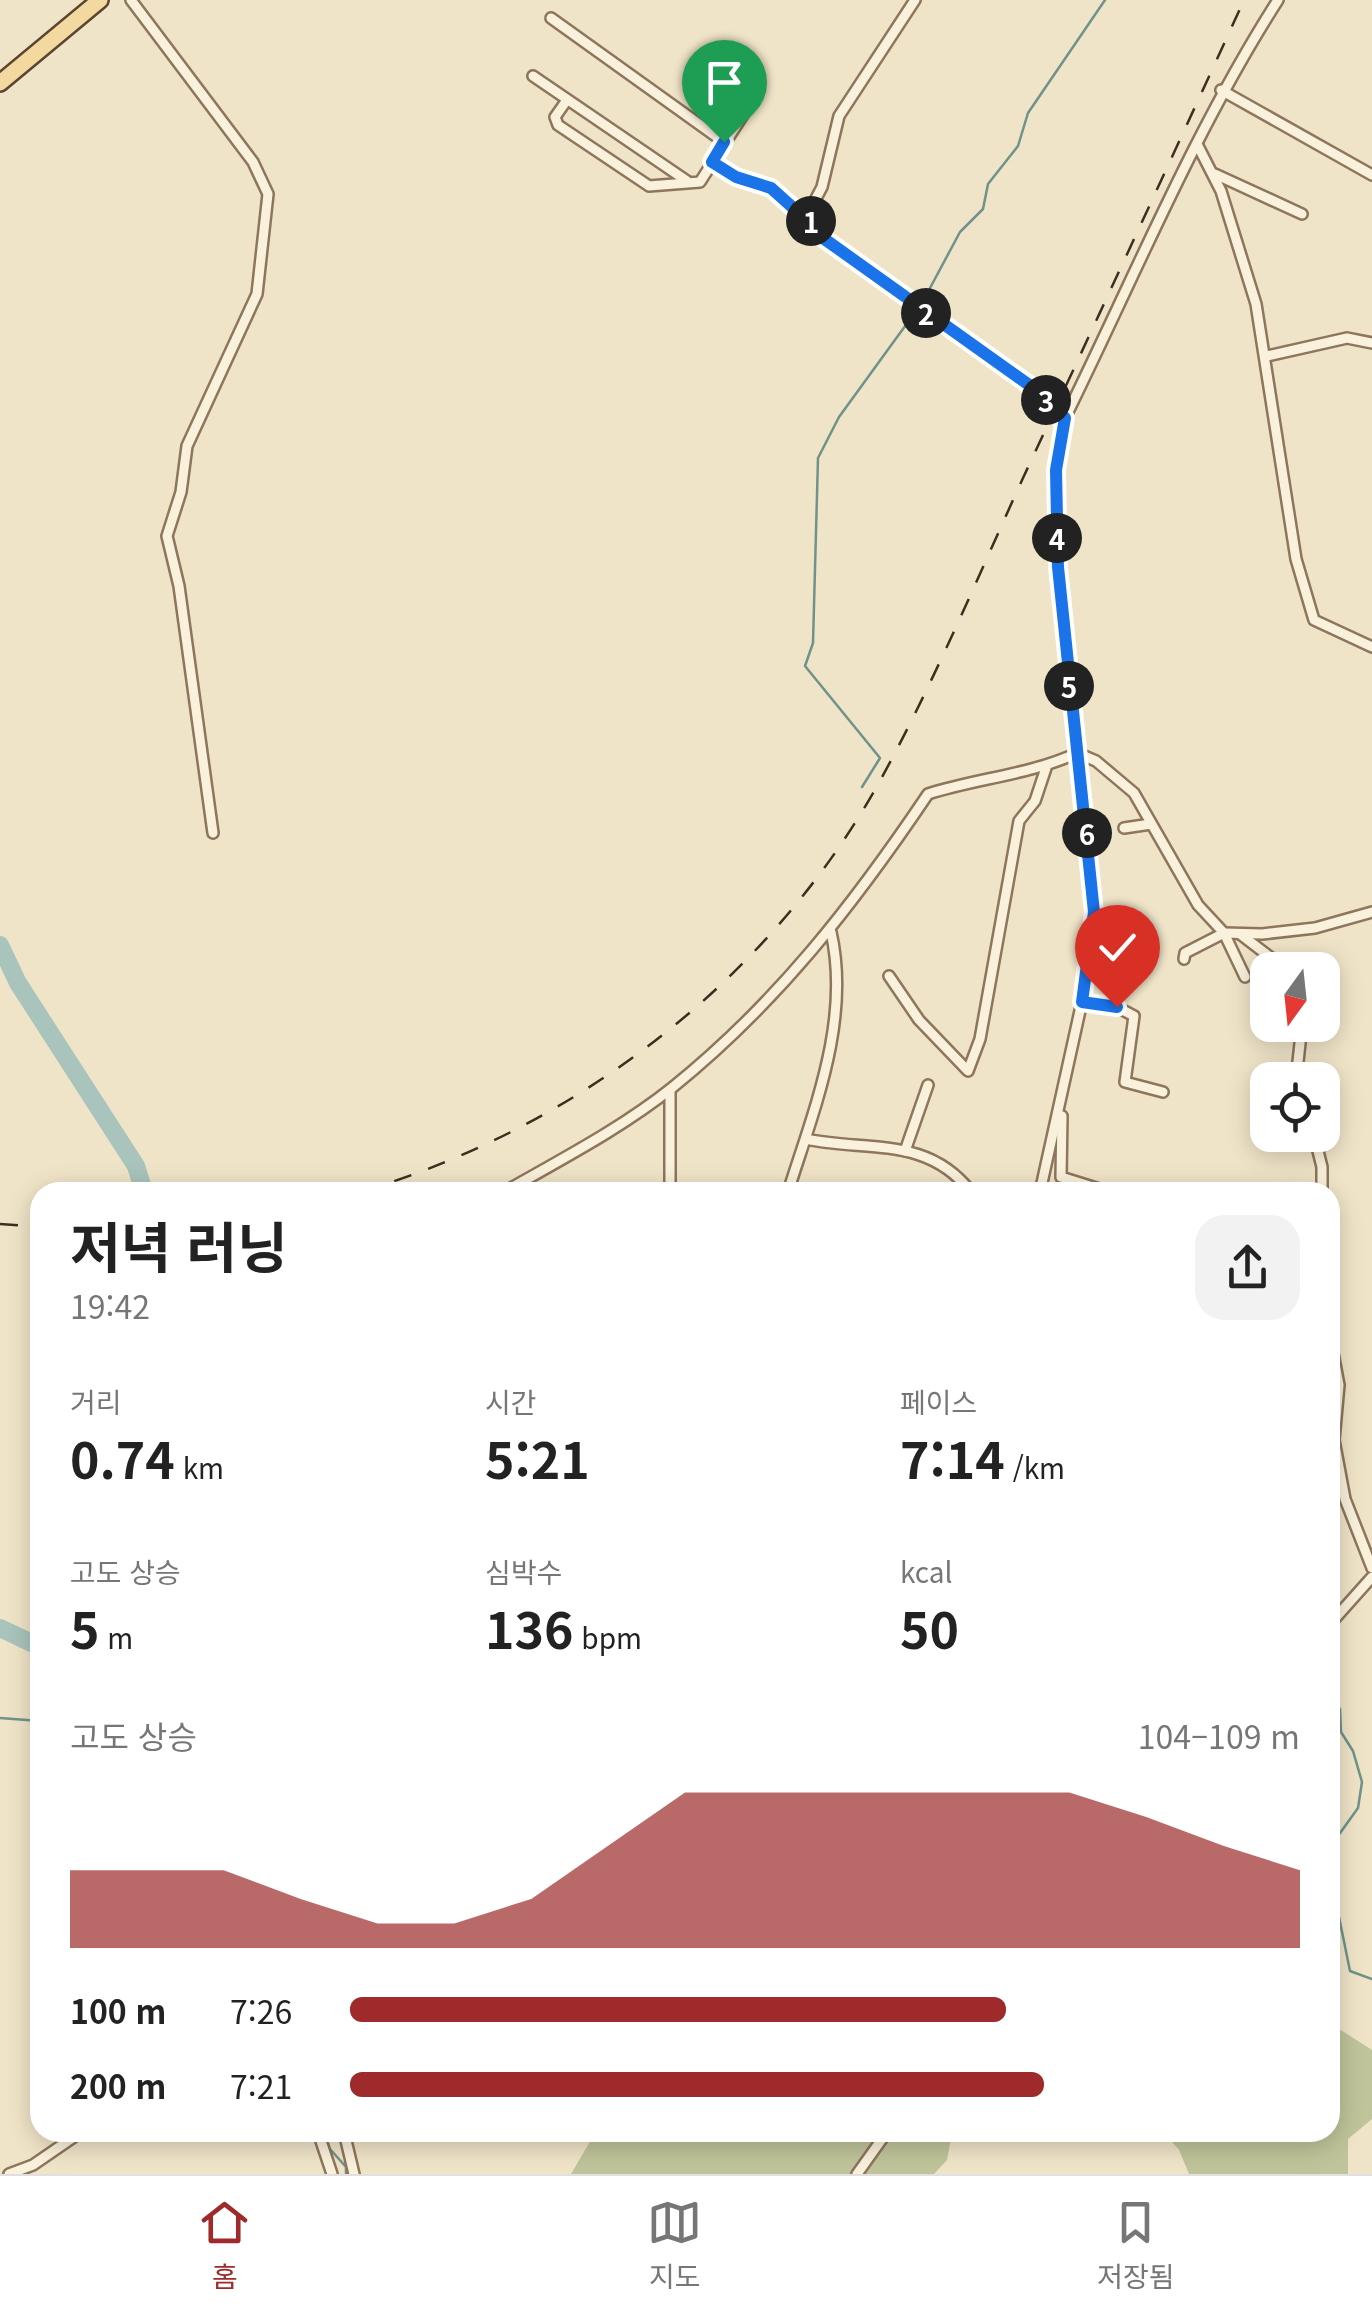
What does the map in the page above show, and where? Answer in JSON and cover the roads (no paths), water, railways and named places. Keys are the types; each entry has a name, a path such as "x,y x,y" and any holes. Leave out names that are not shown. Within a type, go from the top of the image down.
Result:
{"main road":[{"path":"0,83 100,0"}],"street":[{"path":"131,0 253,162 268,194 257,294 187,446 181,492 167,536 179,586 213,833"},
{"path":"712,162 736,177 771,188 800,214 806,210 822,186 840,116 914,0"},
{"path":"1042,1182 1082,1002 1094,912 1058,567 1056,470 1065,418 1194,155 1221,90 1278,0"},
{"path":"551,18 724,142"},
{"path":"533,76 686,181"},
{"path":"566,100 554,121 650,186 700,182 759,90"},
{"path":"1221,90 1372,175"},
{"path":"1194,155 1215,174 1302,214"},
{"path":"1215,174 1244,260 1267,356 1281,468 1308,606 1314,620 1372,648"},
{"path":"806,210 823,238 1039,392 1065,418"},
{"path":"1267,356 1347,338 1372,343"},
{"path":"520,1182 670,1090 721,1046 831,932 928,794 1046,768 1077,753"},
{"path":"1077,753 1122,780 1198,905 1224,933 1245,977"},
{"path":"889,976 919,1020 968,1071 986,1007 1019,822 1035,801 1046,768"},
{"path":"1124,828 1151,824"},
{"path":"1184,959 1198,945 1224,933 1315,928 1372,912"},
{"path":"791,1182 832,1034 838,986 831,932"},
{"path":"1240,934 1264,952"},
{"path":"1082,1002 1117,1007 1134,1016 1124,1082 1163,1092"},
{"path":"905,1152 928,1084"},
{"path":"670,1090 670,1182"},
{"path":"1061,1108 1061,1178 1075,1182"},
{"path":"806,1139 855,1141 905,1152 948,1170 961,1182"},
{"path":"1318,1152 1322,1182"},
{"path":"1340,1472 1345,1499 1372,1568"},
{"path":"1340,1613 1372,1577"},
{"path":"9,2174 66,2142"},
{"path":"321,2142 332,2174"},
{"path":"346,2142 354,2174"},
{"path":"856,2174 880,2142"}],"waterway":[{"path":"922,303 960,232 983,209 988,184 1018,146 1028,113 1105,0"},
{"path":"862,787 880,758 805,666 813,643 818,458 839,417 916,311"},
{"path":"0,945 18,983 136,1166 141,1182"},
{"path":"0,1628 30,1642"},
{"path":"1340,1709 1341,1732 1353,1751 1362,1782 1358,1808 1340,1833"},
{"path":"0,1718 30,1720"},
{"path":"1340,1922 1350,1971 1372,1979"},
{"path":"328,2142 346,2167 346,2174"}],"railway":[{"path":"389,1182 517,1129 591,1086 661,1036 725,981 784,919 836,852 881,779 937,668 1244,0"},
{"path":"0,1224 30,1226"}]}
